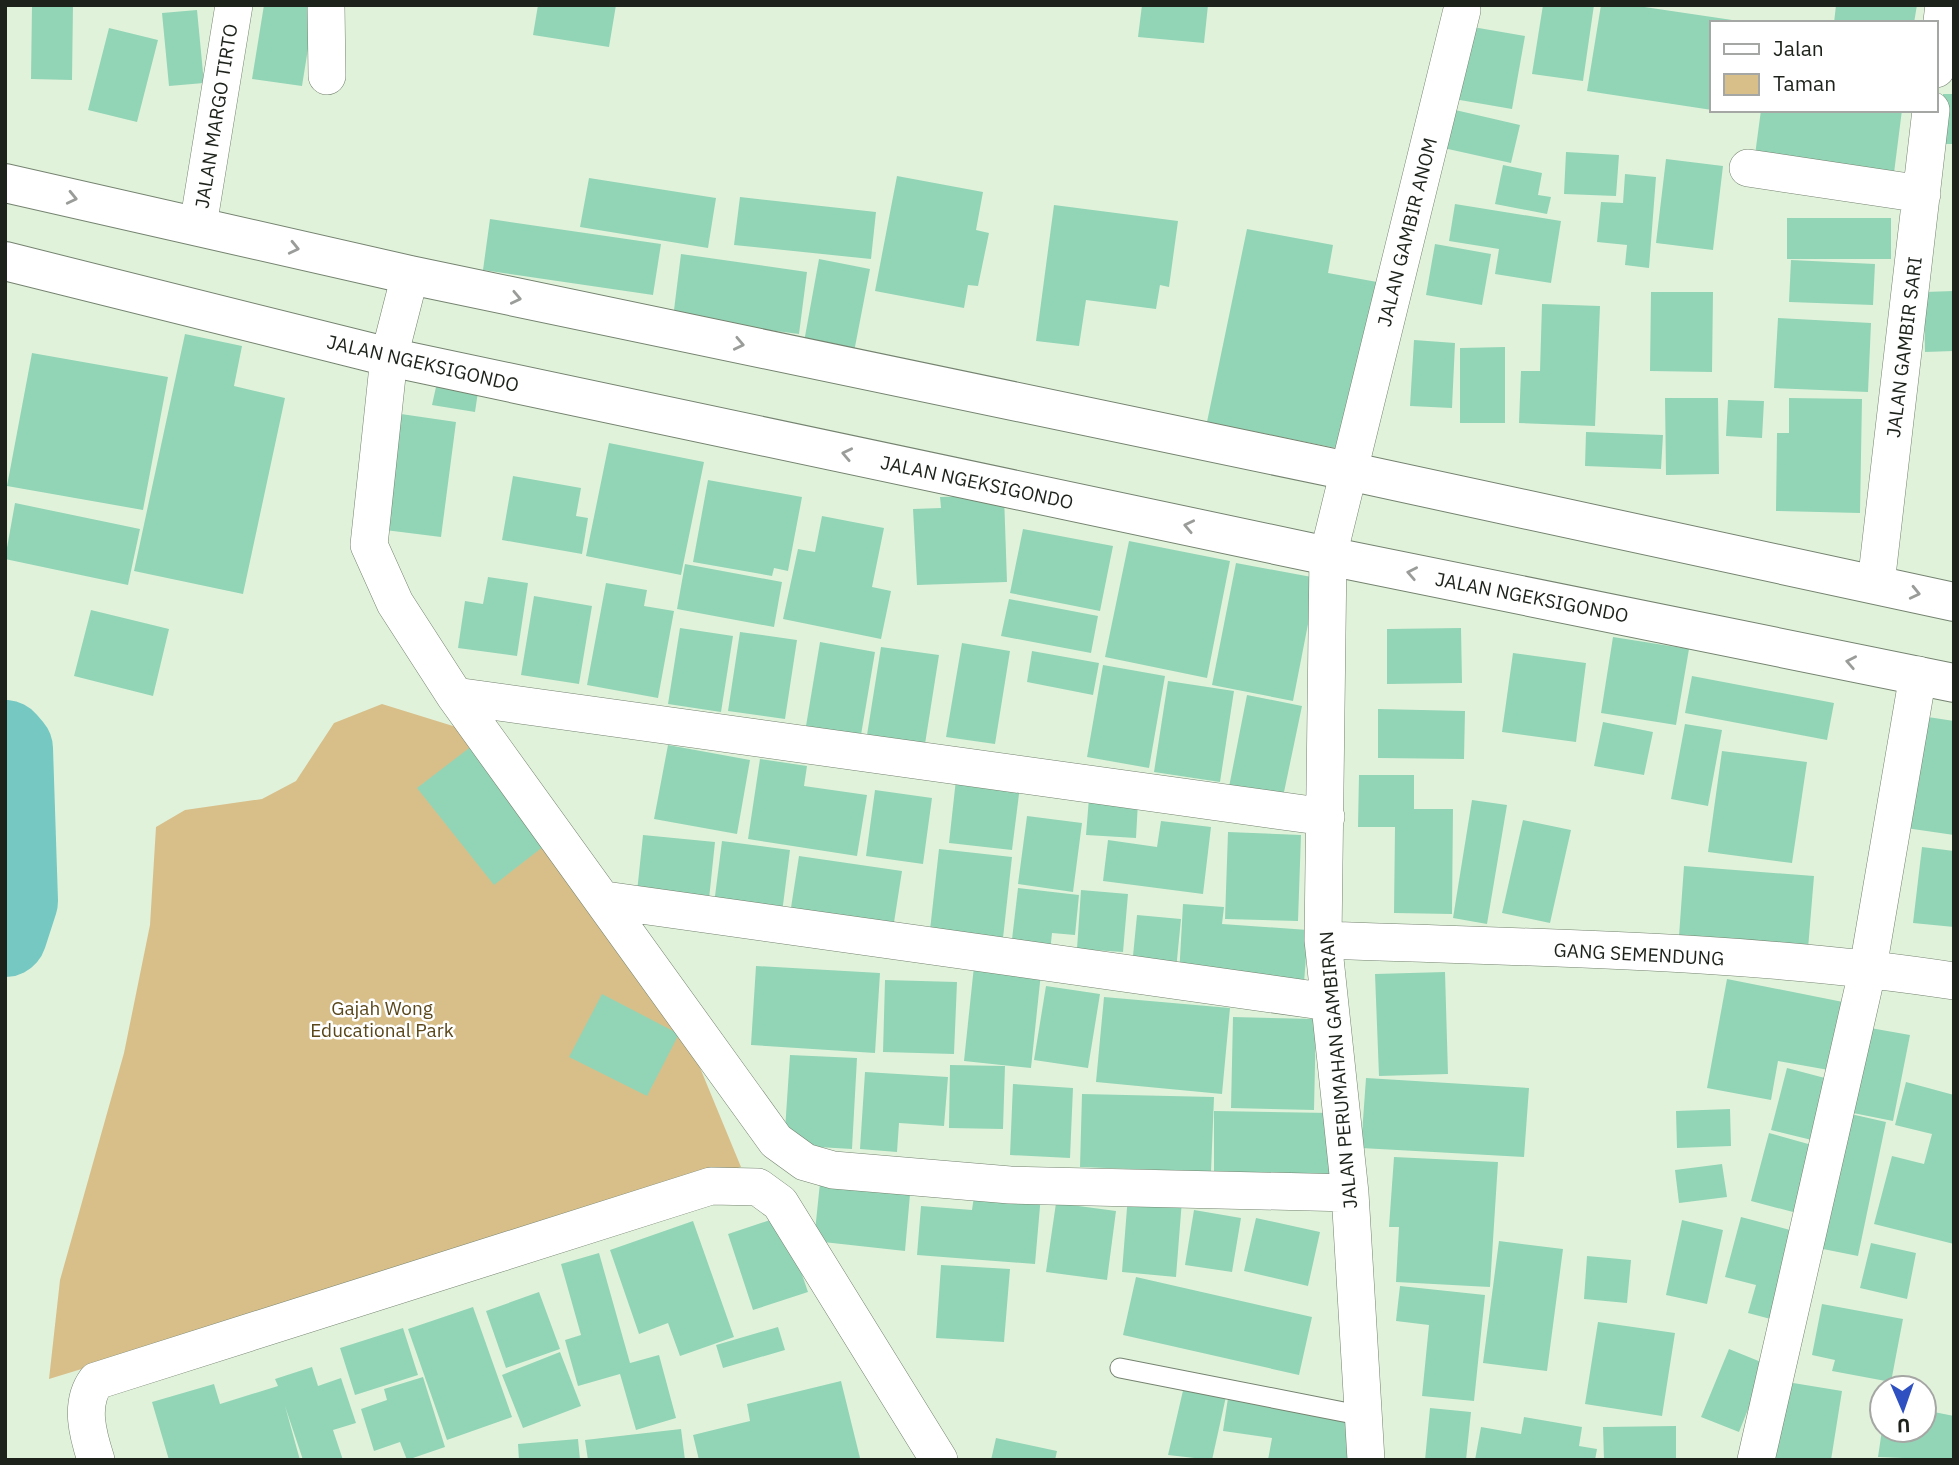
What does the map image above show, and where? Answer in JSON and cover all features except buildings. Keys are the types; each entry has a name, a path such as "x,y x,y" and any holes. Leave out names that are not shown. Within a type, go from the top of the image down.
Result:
{"main road":[{"path":"5,183 410,275 1348,471 1954,602"},
{"name":"JALAN NGEKSIGONDO","path":"5,261 388,357 1328,556 1936,679"}],"street":[{"name":"JALAN MARGO TIRTO","path":"198,226 234,5"},
{"path":"326,5 327,76"},
{"path":"1938,53 1944,5"},
{"name":"JALAN GAMBIR ANOM","path":"1348,471 1461,7"},
{"name":"JALAN GAMBIR SARI","path":"1876,584 1931,112"},
{"path":"1748,168 1922,194"},
{"path":"410,275 388,357 369,545 395,603 455,696 605,900 776,1141 805,1162 834,1170 1010,1185 1350,1194"},
{"name":"JALAN PERUMAHAN GAMBIRAN","path":"1348,471 1328,556 1323,940 1350,1194 1366,1460"},
{"path":"1756,1460 1936,679"},
{"path":"455,696 1326,817"},
{"path":"605,900 1329,1002"},
{"name":"GANG SEMENDUNG","path":"1323,940 1592,950 1868,968 1954,981"},
{"path":"96,1460 85,1428 90,1389 96,1381 710,1186 758,1187 780,1203 936,1459"}],"lane":[{"path":"1120,1368 1364,1416"}],"green space":[{"name":"Gajah Wong Educational Park","path":"382,704 482,735 684,1029 741,1167 49,1379 60,1280 124,1053 150,925 156,827 185,810 262,799 296,781 334,723"}],"waterway":[{"path":"5,742 11,749 16,901 5,935"}]}
